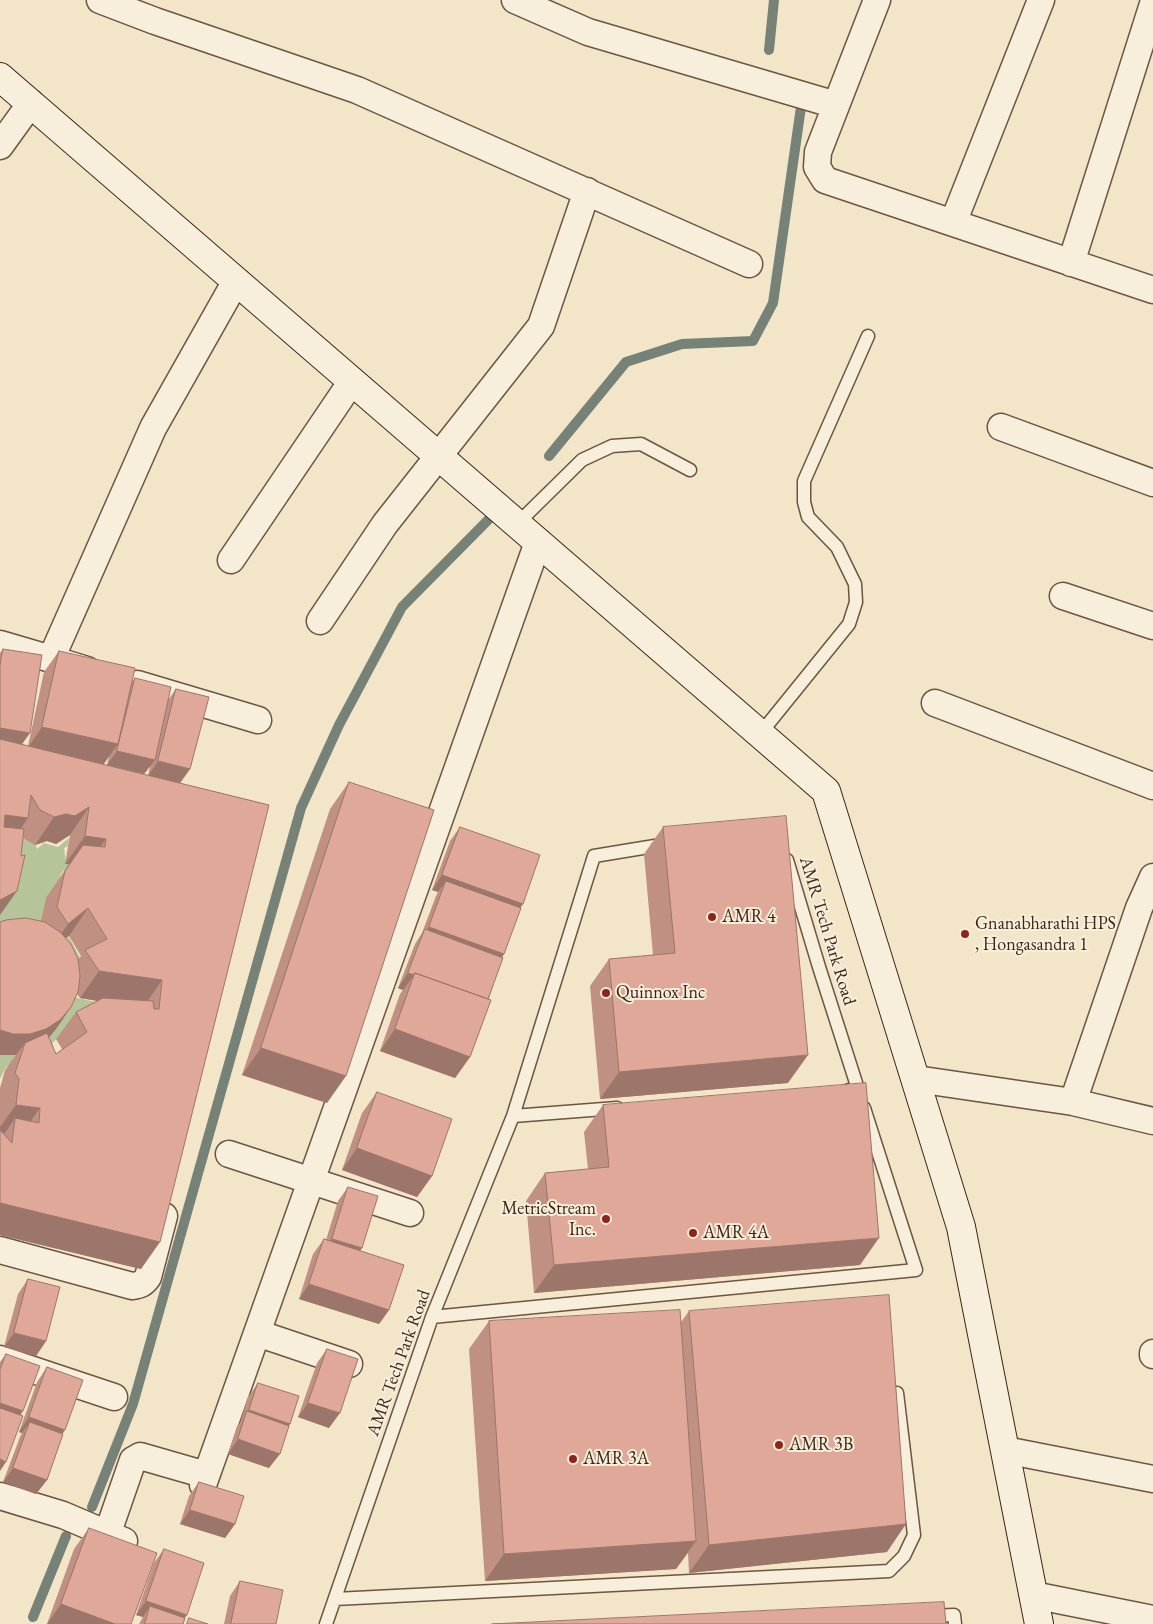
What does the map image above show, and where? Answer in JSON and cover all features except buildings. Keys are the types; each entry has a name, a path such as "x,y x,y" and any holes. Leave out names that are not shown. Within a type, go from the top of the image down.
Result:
{"street":[{"path":"100,0 357,90 749,264"},
{"path":"515,0 588,32 836,105"},
{"path":"878,0 818,152 817,168 825,180 1153,290"},
{"path":"953,223 1041,0"},
{"path":"1071,263 1153,4"},
{"path":"0,77 826,791 961,1227 1039,1624"},
{"path":"0,146 31,103"},
{"path":"320,621 385,524 541,326 586,192"},
{"path":"51,659 153,428 236,281"},
{"path":"232,560 352,381"},
{"path":"1001,427 1153,483"},
{"path":"107,1535 133,1460 136,1457 140,1456 204,1480 538,542"},
{"path":"1062,596 1153,626"},
{"path":"0,644 258,720"},
{"path":"935,703 1153,786"},
{"path":"1073,1102 1139,908 1153,877"},
{"path":"916,1079 1073,1102 1153,1121"},
{"path":"229,1154 410,1214"},
{"path":"0,1250 132,1286 144,1283 148,1277 170,1191"},
{"path":"257,1333 349,1364"},
{"path":"0,1359 114,1397"},
{"path":"1005,1450 1153,1479"},
{"path":"0,1496 63,1515 148,1551"},
{"path":"1033,1595 1153,1619"}],"lane":[{"path":"760,734 849,624 856,602 855,584 837,547 808,516 804,502 804,480 868,336"},
{"path":"517,524 582,460 612,446 641,444 690,470"},
{"name":"AMR Tech Park Road","path":"326,1624 432,1317 514,1116 594,856 679,842"},
{"name":"AMR Tech Park Road","path":"432,1317 916,1270 819,967 784,849"},
{"path":"838,1091 858,1089"},
{"path":"514,1116 632,1107"},
{"path":"335,1599 889,1571 904,1556 914,1535 897,1393"},
{"path":"916,1616 954,1615 955,1624"}],"green space":[{"path":"20,838 34,840 37,849 44,843 58,847 69,838 68,846 64,848 66,862 88,865 83,881 64,870 60,876 56,894 59,943 69,937 87,970 65,979 77,998 130,1009 73,1027 53,1042 50,1053 26,1058 6,1067 0,1079 0,845"}],"waterway":[{"path":"769,50 774,0"},
{"path":"549,456 626,362 682,344 753,341 773,303 801,107"},
{"path":"92,1507 133,1404 301,808 339,725 402,607 490,518"},
{"path":"33,1617 66,1536"}],"place":[{"name":"AMR 4","path":"712,917"},
{"name":"Gnanabharathi HPS , Hongasandra 1","path":"965,934"},
{"name":"Quinnox Inc","path":"606,993"},
{"name":"MetricStream Inc.","path":"606,1219"},
{"name":"AMR 4A","path":"693,1233"},
{"name":"AMR 3B","path":"779,1445"},
{"name":"AMR 3A","path":"573,1459"}]}
